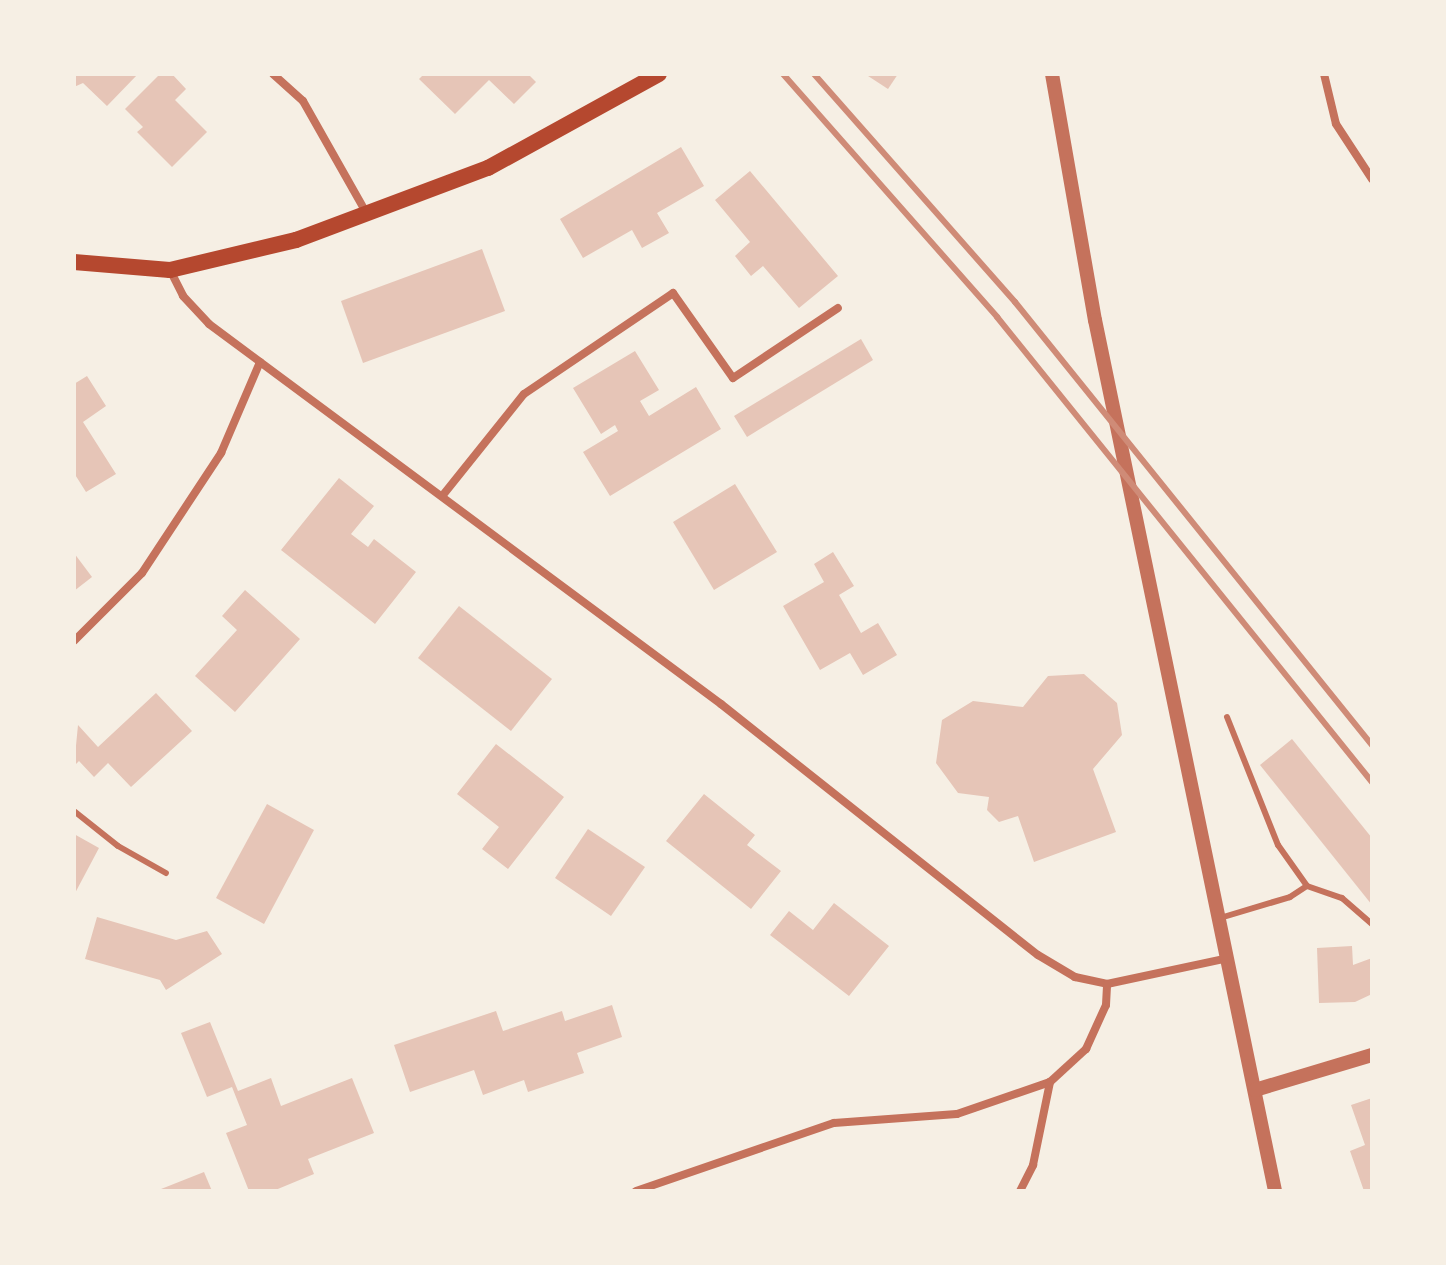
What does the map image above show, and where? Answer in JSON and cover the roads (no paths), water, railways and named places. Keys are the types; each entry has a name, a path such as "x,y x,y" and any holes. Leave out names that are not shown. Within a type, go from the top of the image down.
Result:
{"main road":[{"path":"74,262 170,270 234,258 368,215 488,168 658,75"}],"street":[{"path":"273,74 303,101 368,215"},
{"path":"1052,74 1095,320 1158,617 1224,959 1275,1191"},
{"path":"1324,74 1336,124 1372,179"},
{"path":"170,270 183,296 209,324 721,704 1038,955 1075,977 1107,984 1224,959"},
{"path":"443,495 524,394 673,293 733,378 838,308"},
{"path":"74,641 151,560 221,453 260,362"},
{"path":"636,1191 834,1123 957,1114 1050,1082 1086,1049 1106,1005 1107,984"},
{"path":"1255,1090 1372,1055"},
{"path":"1020,1191 1033,1165 1050,1082"}],"lane":[{"path":"1227,717 1278,845 1307,886 1342,898 1372,924"},
{"path":"74,811 118,846 166,873"},
{"path":"1216,919 1290,897 1307,886"}],"railway":[{"path":"783,74 997,317 1372,782"},
{"path":"814,74 1015,302 1372,745"}]}
